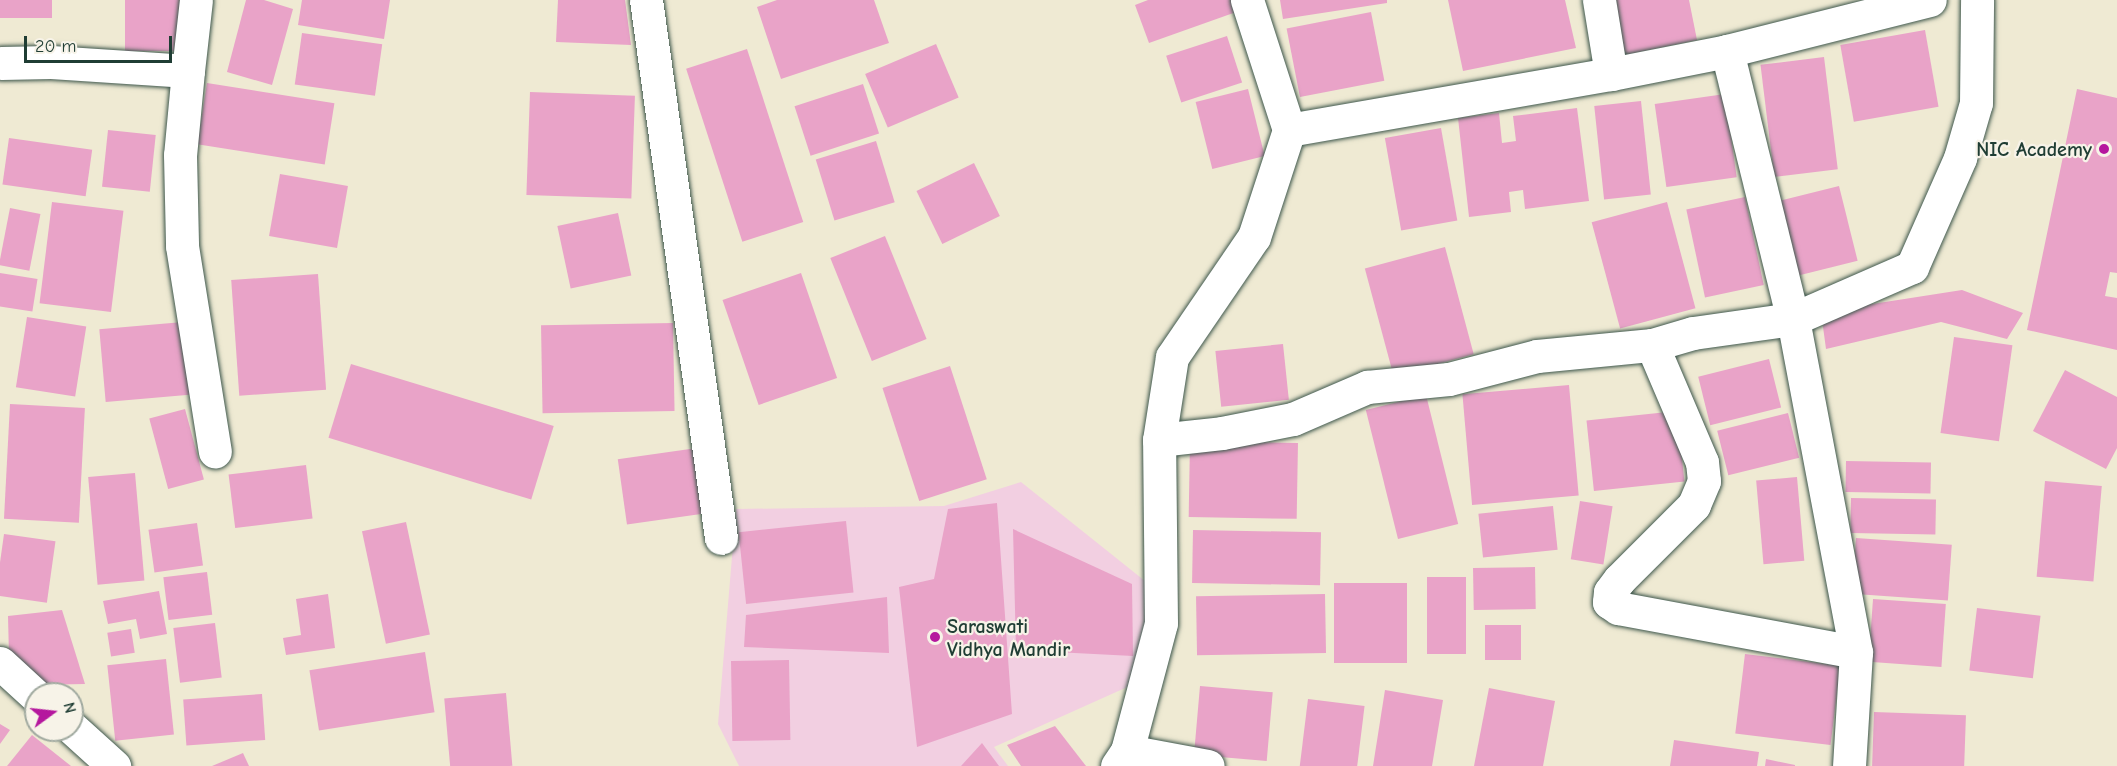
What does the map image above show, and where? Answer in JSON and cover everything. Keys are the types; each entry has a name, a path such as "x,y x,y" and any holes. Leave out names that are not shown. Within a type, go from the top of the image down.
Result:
{"street":[{"path":"196,0 180,154 182,246 215,451"},
{"path":"646,0 721,538"},
{"path":"1208,766 1122,758 1161,623 1159,440 1172,357 1254,237 1289,130 1247,0"},
{"path":"1599,0 1611,74"},
{"path":"1289,130 1611,74 1728,51 1930,0"},
{"path":"1159,440 1222,433 1293,419 1367,387 1449,379 1537,356 1652,345 1693,333 1793,319 1912,267 1960,158 1976,103 1977,0"},
{"path":"1728,51 1793,319 1856,652 1849,766"},
{"path":"0,68 0,62 51,62 188,71"},
{"path":"1652,345 1702,462 1704,481 1694,505 1619,580 1610,592 1609,602 1618,608 1856,652"},
{"path":"0,663 24,685"},
{"path":"84,739 114,766"}],"shaded area":[{"name":"Saraswati Vidhya Mandir","path":"1021,482 1155,589 1134,684 994,747 1008,766 739,766 718,724 736,509 944,506"}],"building":[{"path":"0,0 52,0 52,18 0,18"},
{"path":"125,0 185,0 185,51 125,51"},
{"path":"246,0 264,0 293,9 272,85 227,72"},
{"path":"302,0 390,0 384,39 298,25"},
{"path":"558,0 625,0 631,45 556,42"},
{"path":"777,0 874,0 889,43 781,79 757,7"},
{"path":"1148,0 1235,0 1239,11 1149,43 1135,5"},
{"path":"1280,0 1387,0 1387,3 1283,19"},
{"path":"1448,0 1565,0 1576,48 1463,71"},
{"path":"1613,0 1689,0 1697,40 1625,55"},
{"path":"1371,12 1384,81 1300,97 1287,28"},
{"path":"1925,30 1939,107 1854,122 1840,45"},
{"path":"302,33 382,44 375,96 295,84"},
{"path":"1227,36 1242,83 1181,102 1166,56"},
{"path":"936,44 959,97 888,127 865,74"},
{"path":"747,49 803,222 742,242 686,69"},
{"path":"1824,57 1838,169 1774,177 1760,65"},
{"path":"207,83 334,103 325,164 197,144"},
{"path":"863,84 879,133 811,156 795,106"},
{"path":"1248,89 1265,156 1212,169 1196,102"},
{"path":"2077,89 2117,98 2117,273 2110,272 2105,296 2117,298 2117,350 2027,330"},
{"path":"530,92 635,96 631,199 526,195"},
{"path":"1725,94 1737,177 1666,187 1655,104"},
{"path":"1641,101 1651,194 1604,199 1594,106"},
{"path":"1577,108 1589,201 1525,209 1523,190 1509,192 1511,212 1469,217 1458,118 1499,113 1502,143 1516,141 1513,116"},
{"path":"1441,128 1457,221 1401,230 1385,138"},
{"path":"108,130 156,135 150,192 102,187"},
{"path":"9,138 92,150 86,196 2,185"},
{"path":"876,141 895,202 834,221 816,159"},
{"path":"974,163 1000,216 942,244 916,191"},
{"path":"280,174 348,186 337,248 269,236"},
{"path":"1839,186 1858,261 1798,275 1780,201"},
{"path":"1745,197 1764,285 1705,298 1686,209"},
{"path":"52,202 123,211 111,312 40,303"},
{"path":"1667,202 1695,308 1620,328 1592,222"},
{"path":"10,208 40,214 29,271 0,265"},
{"path":"618,213 631,276 571,288 557,226"},
{"path":"885,236 927,339 872,361 830,258"},
{"path":"1445,247 1474,354 1394,376 1365,268"},
{"path":"0,273 38,279 32,312 0,306"},
{"path":"801,273 837,378 759,405 723,300"},
{"path":"318,274 326,390 239,396 231,280"},
{"path":"1962,290 2023,313 2007,339 1941,322 1826,349 1821,312"},
{"path":"27,317 86,326 75,397 16,387"},
{"path":"183,322 189,395 106,402 99,329"},
{"path":"673,323 675,411 543,413 541,325"},
{"path":"1954,337 2012,345 1999,441 1941,433"},
{"path":"1283,344 1289,400 1221,407 1215,351"},
{"path":"1769,359 1781,408 1710,425 1698,377"},
{"path":"351,364 554,426 531,500 328,438"},
{"path":"950,366 987,479 919,501 882,388"},
{"path":"2065,370 2117,397 2117,448 2106,469 2033,431"},
{"path":"1569,385 1579,496 1472,505 1462,394"},
{"path":"1426,395 1458,524 1398,539 1366,410"},
{"path":"10,404 85,408 79,523 4,519"},
{"path":"185,409 204,480 168,489 149,419"},
{"path":"1677,411 1684,482 1594,491 1586,421"},
{"path":"1788,413 1799,458 1728,475 1717,431"},
{"path":"1190,441 1298,443 1297,519 1189,517"},
{"path":"697,448 706,513 627,524 618,459"},
{"path":"1846,461 1931,462 1930,493 1845,492"},
{"path":"306,465 313,519 235,528 229,475"},
{"path":"135,473 144,581 98,585 88,477"},
{"path":"1797,477 1804,561 1763,564 1756,481"},
{"path":"2045,481 2102,486 2093,582 2037,577"},
{"path":"1851,498 1936,499 1935,534 1850,533"},
{"path":"1580,501 1613,506 1603,564 1571,559"},
{"path":"997,503 1012,714 917,747 899,587 934,579 948,509"},
{"path":"1553,506 1558,550 1483,558 1478,514"},
{"path":"846,521 854,593 746,604 739,532"},
{"path":"406,522 430,634 386,644 362,531"},
{"path":"197,523 203,566 154,572 148,530"},
{"path":"1013,529 1132,584 1133,656 1016,650"},
{"path":"1193,530 1321,532 1320,585 1192,583"},
{"path":"4,534 55,541 47,603 0,596 0,562"},
{"path":"1856,538 1952,545 1948,601 1852,594"},
{"path":"1535,567 1536,609 1474,610 1473,568"},
{"path":"207,572 212,615 169,620 163,577"},
{"path":"1427,577 1466,577 1466,654 1427,654"},
{"path":"1334,583 1407,583 1407,663 1334,663"},
{"path":"159,591 167,634 140,639 136,619 108,624 103,601"},
{"path":"328,594 335,648 286,655 283,638 301,635 296,599"},
{"path":"1325,594 1326,653 1197,655 1196,596"},
{"path":"887,597 889,653 744,647 746,615"},
{"path":"1873,599 1946,604 1941,667 1869,662"},
{"path":"1977,608 2041,616 2033,678 1969,671"},
{"path":"62,610 85,684 84,682 31,682 9,656 8,616"},
{"path":"215,623 222,678 180,683 173,628"},
{"path":"1485,625 1521,625 1521,660 1485,660"},
{"path":"131,629 135,653 111,656 107,633"},
{"path":"425,652 435,712 319,731 309,670"},
{"path":"1745,654 1840,666 1831,745 1735,733"},
{"path":"166,659 174,735 115,741 107,665"},
{"path":"789,660 790,740 732,741 731,661"},
{"path":"1200,686 1273,692 1267,761 1194,755"},
{"path":"1489,688 1555,701 1543,766 1474,766"},
{"path":"1385,690 1443,700 1432,766 1373,766"},
{"path":"506,693 512,766 450,766 444,698"},
{"path":"262,694 265,740 186,745 183,700"},
{"path":"1308,699 1365,706 1357,766 1300,766"},
{"path":"1874,712 1966,715 1964,766 1872,766"},
{"path":"0,724 10,730 0,744"},
{"path":"1055,726 1086,766 1021,766 1007,745"},
{"path":"1674,740 1759,752 1757,766 1670,766"},
{"path":"26,742 41,742 71,766 7,766"},
{"path":"982,743 999,766 961,766"},
{"path":"243,753 249,766 212,766"},
{"path":"1766,759 1795,765 1795,766 1765,766"}],"place":[{"name":"NIC Academy","path":"2104,149"},
{"name":"Saraswati Vidhya Mandir","path":"935,637"}]}
